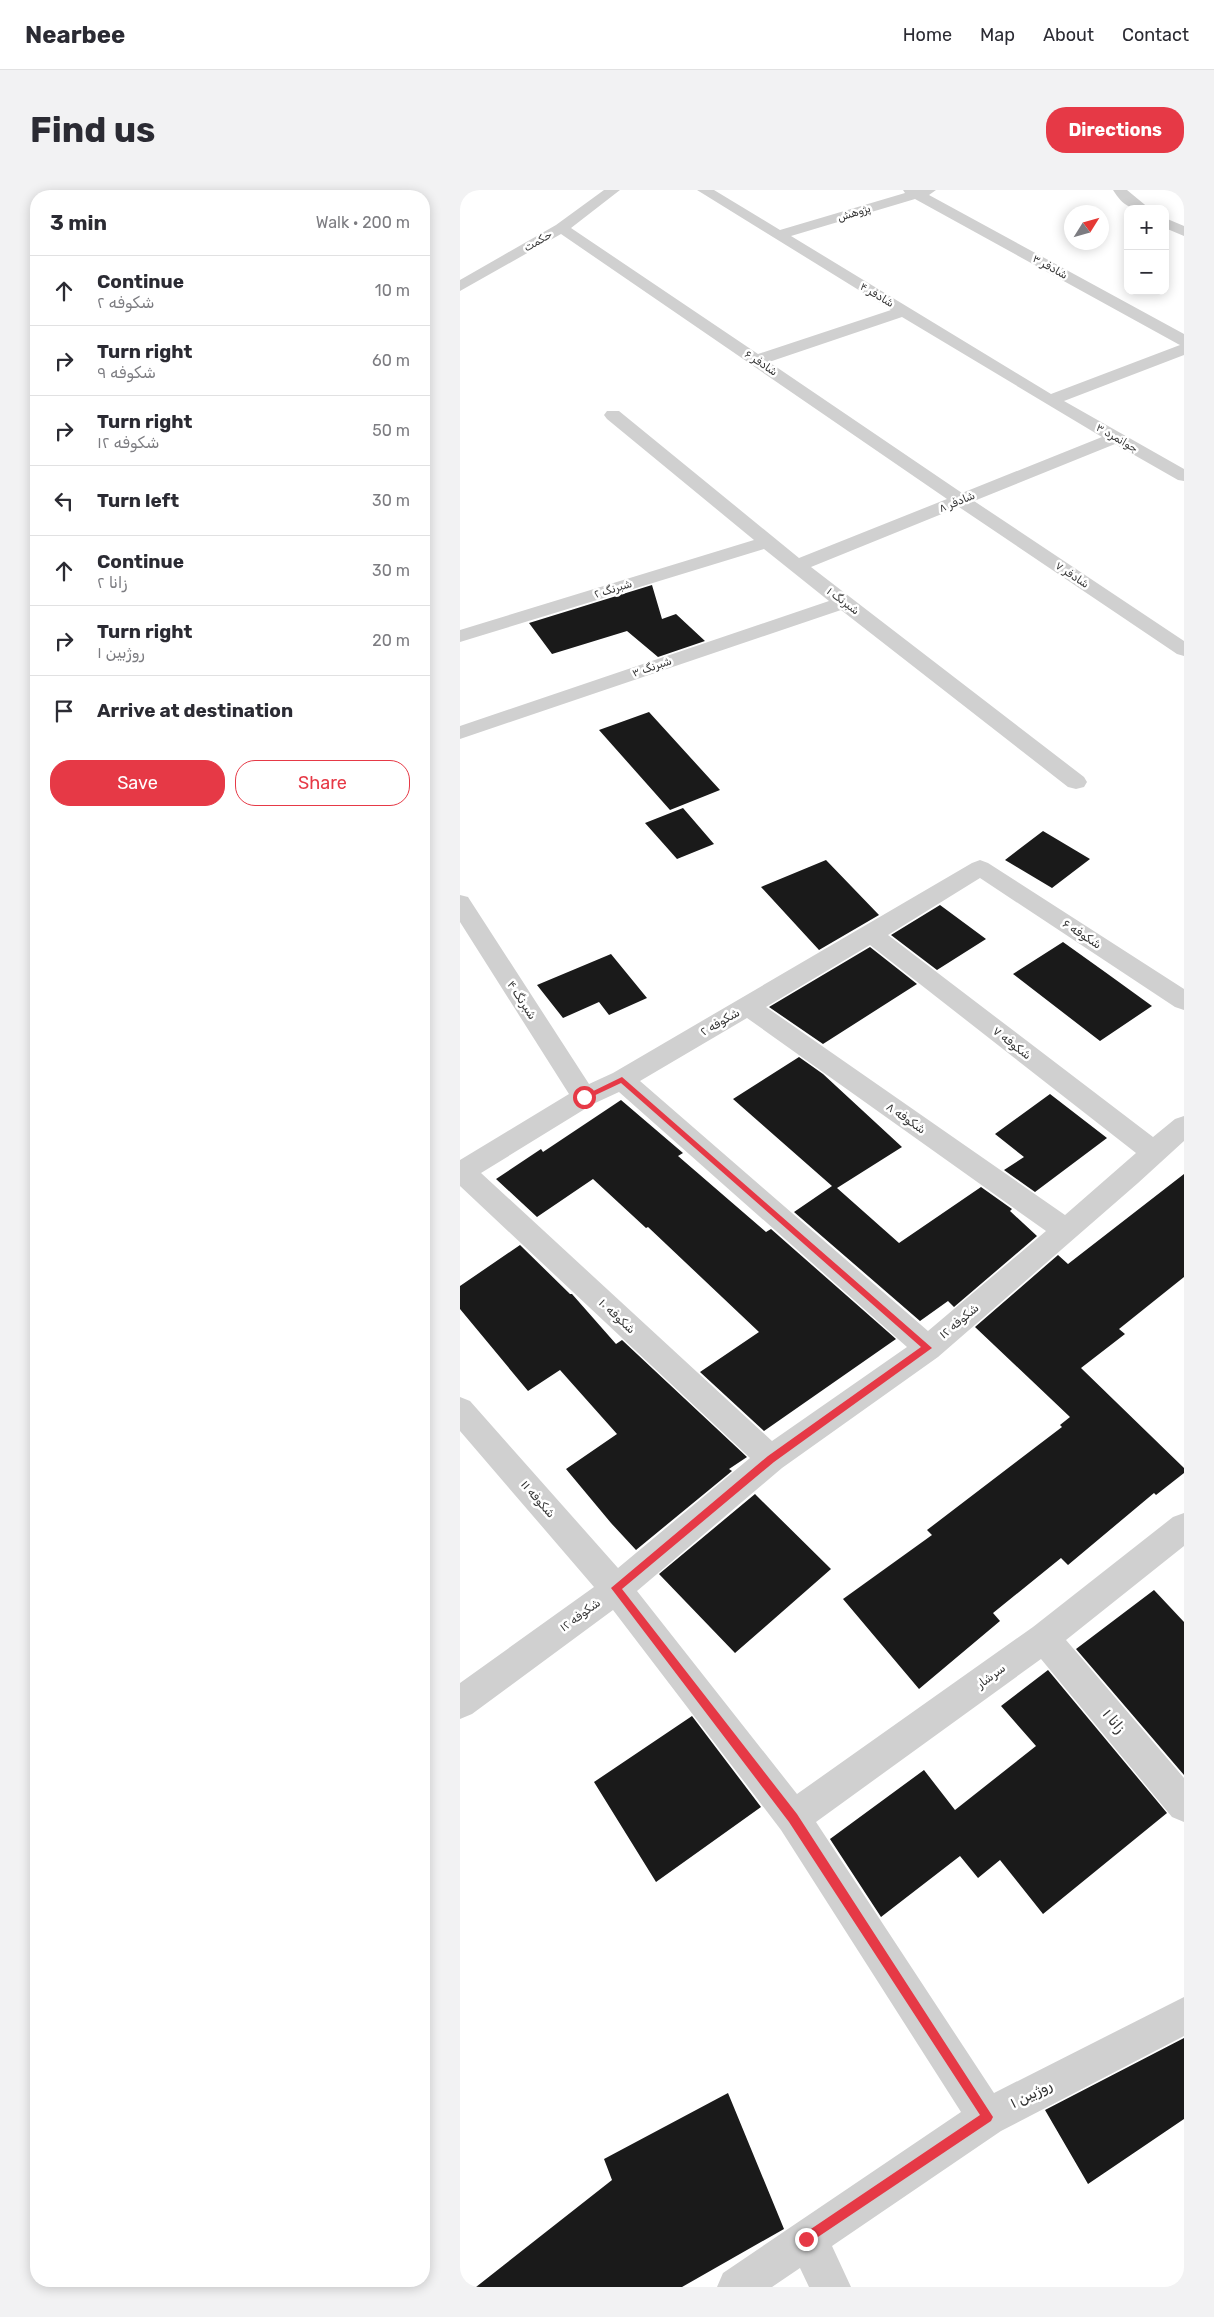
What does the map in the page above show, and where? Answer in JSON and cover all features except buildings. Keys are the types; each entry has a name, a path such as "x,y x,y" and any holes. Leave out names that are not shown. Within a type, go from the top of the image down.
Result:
{"street":[{"name":"حکمت","path":"460,286 560,228 613,190"},
{"name":"شادفر ۴","path":"704,190 1050,400"},
{"path":"1120,190 1126,198 1137,205"},
{"name":"پژوهش","path":"779,236 919,191"},
{"name":"شادفر ۳","path":"919,191 1184,341"},
{"path":"1169,224 1184,232"},
{"name":"شادفر ۶","path":"560,228 758,360 960,501"},
{"path":"758,360 903,310"},
{"path":"1050,400 1184,349"},
{"name":"جوانمرد ۳","path":"1050,400 1184,476"},
{"name":"شبرنگ ۱","path":"613,415 766,542 1076,782"},
{"name":"شادفر ۸","path":"797,566 1116,437"},
{"name":"شادفر ۷","path":"960,501 1184,650"},
{"name":"شبرنگ ۲","path":"460,636 766,542"},
{"name":"شبرنگ ۳","path":"460,733 844,602"},
{"name":"شکوفه ۲","path":"461,1172 584,1097 622,1080 980,868"},
{"name":"شکوفه ۶","path":"980,868 1184,1001"},
{"name":"شبرنگ ۴","path":"460,903 584,1097"},
{"name":"شکوفه ۷","path":"871,934 1153,1152"},
{"name":"شکوفه ۸","path":"748,1006 1066,1230"},
{"path":"622,1080 928,1348"},
{"name":"شکوفه ۱۲","path":"460,1703 616,1588 771,1459 928,1348 1129,1176 1153,1152 1184,1126"},
{"name":"شکوفه ۱۰","path":"461,1172 771,1459"},
{"name":"شکوفه ۱۱","path":"460,1410 616,1588 793,1818 987,2117"},
{"name":"سرشار","path":"793,1818 1044,1638 1184,1527"},
{"name":"زانا ۱","path":"1044,1638 1184,1805"},
{"name":"روژبین ۱","path":"737,2287 987,2117 1184,2016"},
{"path":"806,2239 831,2287"}],"route":[{"path":"584,1097 622,1080 928,1348 771,1459 616,1588 793,1818 987,2117 806,2239"}]}
